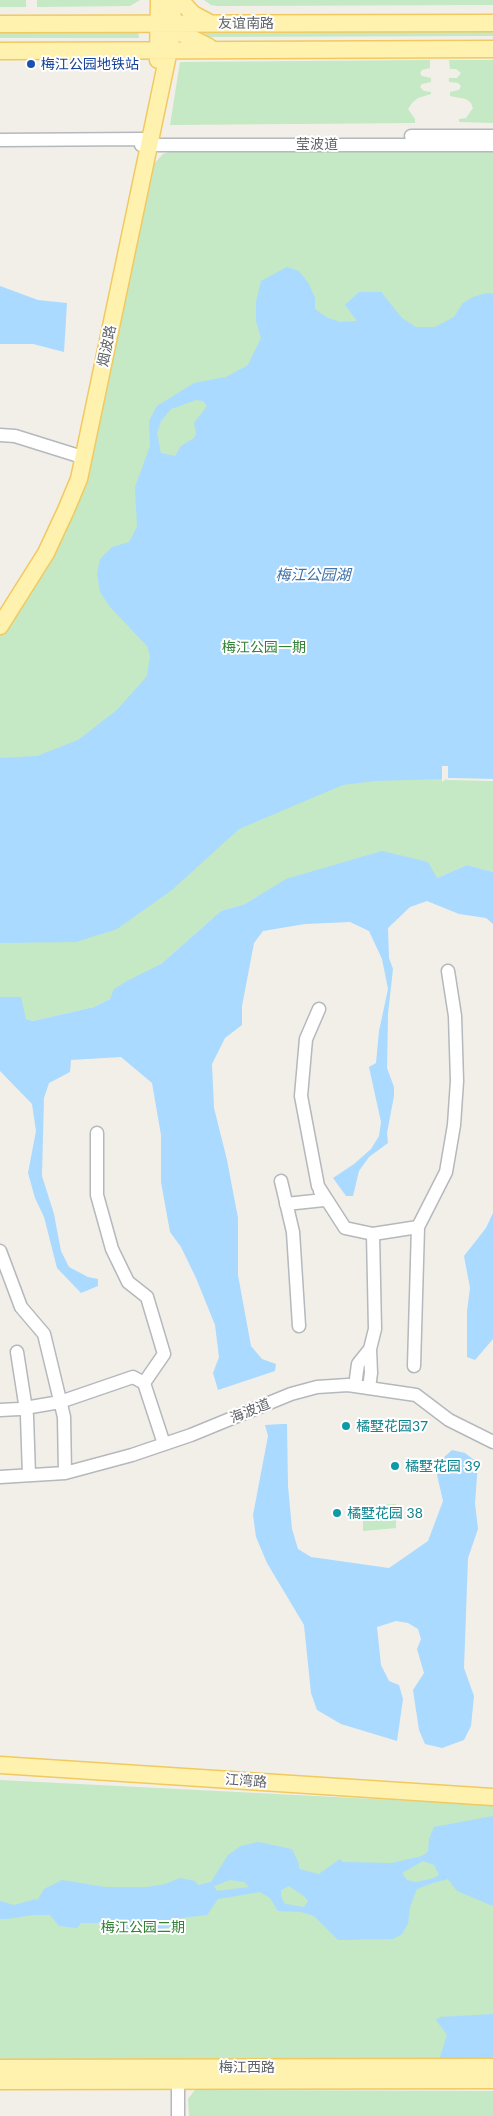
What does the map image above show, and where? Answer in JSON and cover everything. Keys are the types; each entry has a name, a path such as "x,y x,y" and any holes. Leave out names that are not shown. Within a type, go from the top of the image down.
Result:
{"main road":[{"path":"161,0 169,24 197,43 218,50"},
{"path":"169,24 172,0"},
{"path":"180,0 192,14 213,24"},
{"name":"友谊南路","path":"0,24 493,23"},
{"name":"烟波路","path":"0,617 47,542 64,506 79,456 169,24"},
{"name":"友谊南路","path":"0,51 493,49"},
{"name":"烟波路","path":"0,626 46,553 78,479 145,140"},
{"name":"江湾路","path":"0,1754 493,1786"},
{"name":"江湾路","path":"0,1765 493,1797"},
{"name":"梅江西路","path":"0,2068 493,2067"},
{"name":"梅江西路","path":"0,2081 493,2080"}],"street":[{"name":"莹波道","path":"145,140 493,136"},
{"path":"0,140 145,140"},
{"name":"莹波道","path":"145,140 493,144"},
{"path":"0,435 15,436 79,456"},
{"path":"414,1366 418,1227 446,1172 454,1125 457,1081 455,1016 448,971"},
{"path":"286,1204 324,1200 318,1186 301,1096 306,1039 319,1009"},
{"path":"97,1133 97,1194 112,1249 128,1282 147,1297 164,1354 144,1383"},
{"path":"281,1181 293,1232 299,1326"},
{"path":"318,1186 345,1228 373,1234 418,1227"},
{"path":"369,1388 371,1373 370,1350 375,1329 373,1234"},
{"path":"0,1251 21,1307 44,1334 64,1417 65,1473"},
{"path":"355,1386 358,1364 370,1350"},
{"path":"17,1352 27,1408 29,1475"},
{"path":"0,1410 27,1408 60,1402 132,1377 144,1383 164,1444"},
{"name":"海波道","path":"0,1477 65,1473 132,1455 291,1394 317,1387 355,1386 416,1396 449,1420 493,1442"},
{"path":"178,2080 178,2116"}],"green space":[{"path":"0,0 26,0 26,7 0,7"},
{"path":"37,0 140,0 130,6 37,7"},
{"path":"204,0 493,0 493,5 217,6 211,5"},
{"path":"493,29 493,36 200,37 199,30"},
{"path":"138,30 139,38 0,38 0,31"},
{"path":"430,60 430,68 422,70 420,73 422,76 431,78 431,82 422,84 420,87 424,91 431,92 431,94 418,98 408,109 415,119 415,123 170,125 180,62"},
{"path":"449,60 493,60 493,123 459,122 459,119 466,118 473,108 466,99 450,96 450,92 459,90 461,86 458,83 449,82 449,78 457,78 461,73 456,69 450,69"},
{"name":"梅江公园一期","path":"177,149 493,150 493,872 467,865 437,878 258,896 245,904 221,911 161,964 110,999 94,1007 33,1021 26,1019 0,997 0,635 15,617 57,551 83,489 150,168 163,154"},
{"path":"396,1504 396,1528 363,1531 363,1506"},
{"name":"梅江公园二期","path":"0,1780 493,1805 493,2068 0,2065"},
{"path":"195,2090 493,2091 493,2116 189,2116 188,2099"}],"water":[{"name":"梅江公园湖","path":"287,267 299,271 309,284 315,298 315,309 326,317 340,322 357,321 345,305 359,292 381,292 402,318 416,327 435,327 454,317 463,303 473,297 487,293 493,294 493,779 447,778 447,766 443,766 442,779 374,781 343,785 239,829 172,890 117,929 76,942 0,943 0,758 37,756 78,740 117,710 147,676 150,656 147,646 111,608 100,592 97,573 100,559 112,547 129,542 137,527 135,487 150,446 149,421 157,406 194,383 226,377 248,365 261,338 256,321 256,302 261,281","holes":["196,400 203,401 207,406 194,423 196,434 194,438 181,446 175,456 161,453 157,433 161,421 171,409"]},
{"path":"0,286 38,300 67,303 64,352 33,344 0,344"},
{"path":"382,851 428,862 437,878 467,865 493,872 493,924 486,918 459,914 427,901 410,907 388,928 389,958 393,969 388,1014 387,1068 394,1087 394,1096 387,1133 388,1143 369,1157 359,1171 353,1196 346,1196 333,1178 354,1164 371,1149 379,1136 381,1122 369,1067 376,1063 379,1031 388,989 382,959 369,931 350,922 305,924 263,931 254,943 242,1006 242,1025 225,1038 212,1064 214,1108 227,1160 238,1218 238,1275 251,1346 262,1359 276,1364 275,1371 218,1390 213,1373 219,1357 215,1325 181,1247 170,1232 161,1182 161,1135 152,1083 121,1057 71,1060 70,1072 49,1083 44,1098 42,1176 54,1214 61,1251 69,1267 88,1277 98,1279 98,1286 81,1293 57,1268 44,1217 35,1198 28,1173 36,1131 32,1104 0,1071 0,997 21,997 26,1019 33,1021 94,1007 110,999 114,989 161,964 221,911 245,904 286,879"},
{"path":"493,1213 493,1339 475,1360 467,1357 467,1311 470,1288 464,1256 486,1228"},
{"path":"287,1424 288,1486 292,1529 298,1549 311,1557 389,1568 428,1541 443,1501 437,1475 441,1460 452,1450 465,1453 478,1463 475,1503 478,1529 468,1558 464,1668 474,1696 471,1726 464,1740 442,1748 425,1744 419,1730 413,1690 424,1673 417,1649 421,1639 418,1629 408,1623 396,1621 377,1627 381,1665 389,1681 399,1685 403,1699 397,1741 341,1724 317,1710 311,1693 304,1625 267,1563 256,1537 253,1515 268,1436 265,1425"},
{"path":"493,1816 493,1906 457,1891 448,1879 433,1883 417,1889 410,1907 408,1924 402,1934 393,1939 338,1940 314,1916 301,1912 278,1911 270,1898 260,1892 218,1899 207,1915 181,1918 172,1926 156,1931 107,1927 105,1923 81,1923 77,1928 59,1926 50,1915 0,1919 0,1901 14,1905 36,1899 37,1901 44,1889 62,1880 105,1887 147,1887 165,1884 180,1878 195,1881 198,1885 211,1882 228,1855 241,1846 258,1842 292,1849 299,1864 299,1869 319,1874 340,1859 343,1862 392,1863 422,1856 428,1852 429,1839 434,1827","holes":["423,1861 434,1865 439,1875 416,1882 407,1880 402,1873","230,1880 244,1882 249,1887 217,1891 214,1886","289,1886 308,1901 304,1907 285,1904 281,1896 281,1890"]},
{"path":"493,2014 493,2061 439,2060 447,2035 436,2020 440,2017"}],"pier":[{"path":"442,766 448,766 448,778 493,779 493,781 445,779 442,782"}],"place":[{"name":"梅江公园地铁站","path":"31,64"},
{"name":"橘墅花园37","path":"346,1426"},
{"name":"橘墅花园 39","path":"395,1466"},
{"name":"橘墅花园 38","path":"337,1513"}]}
